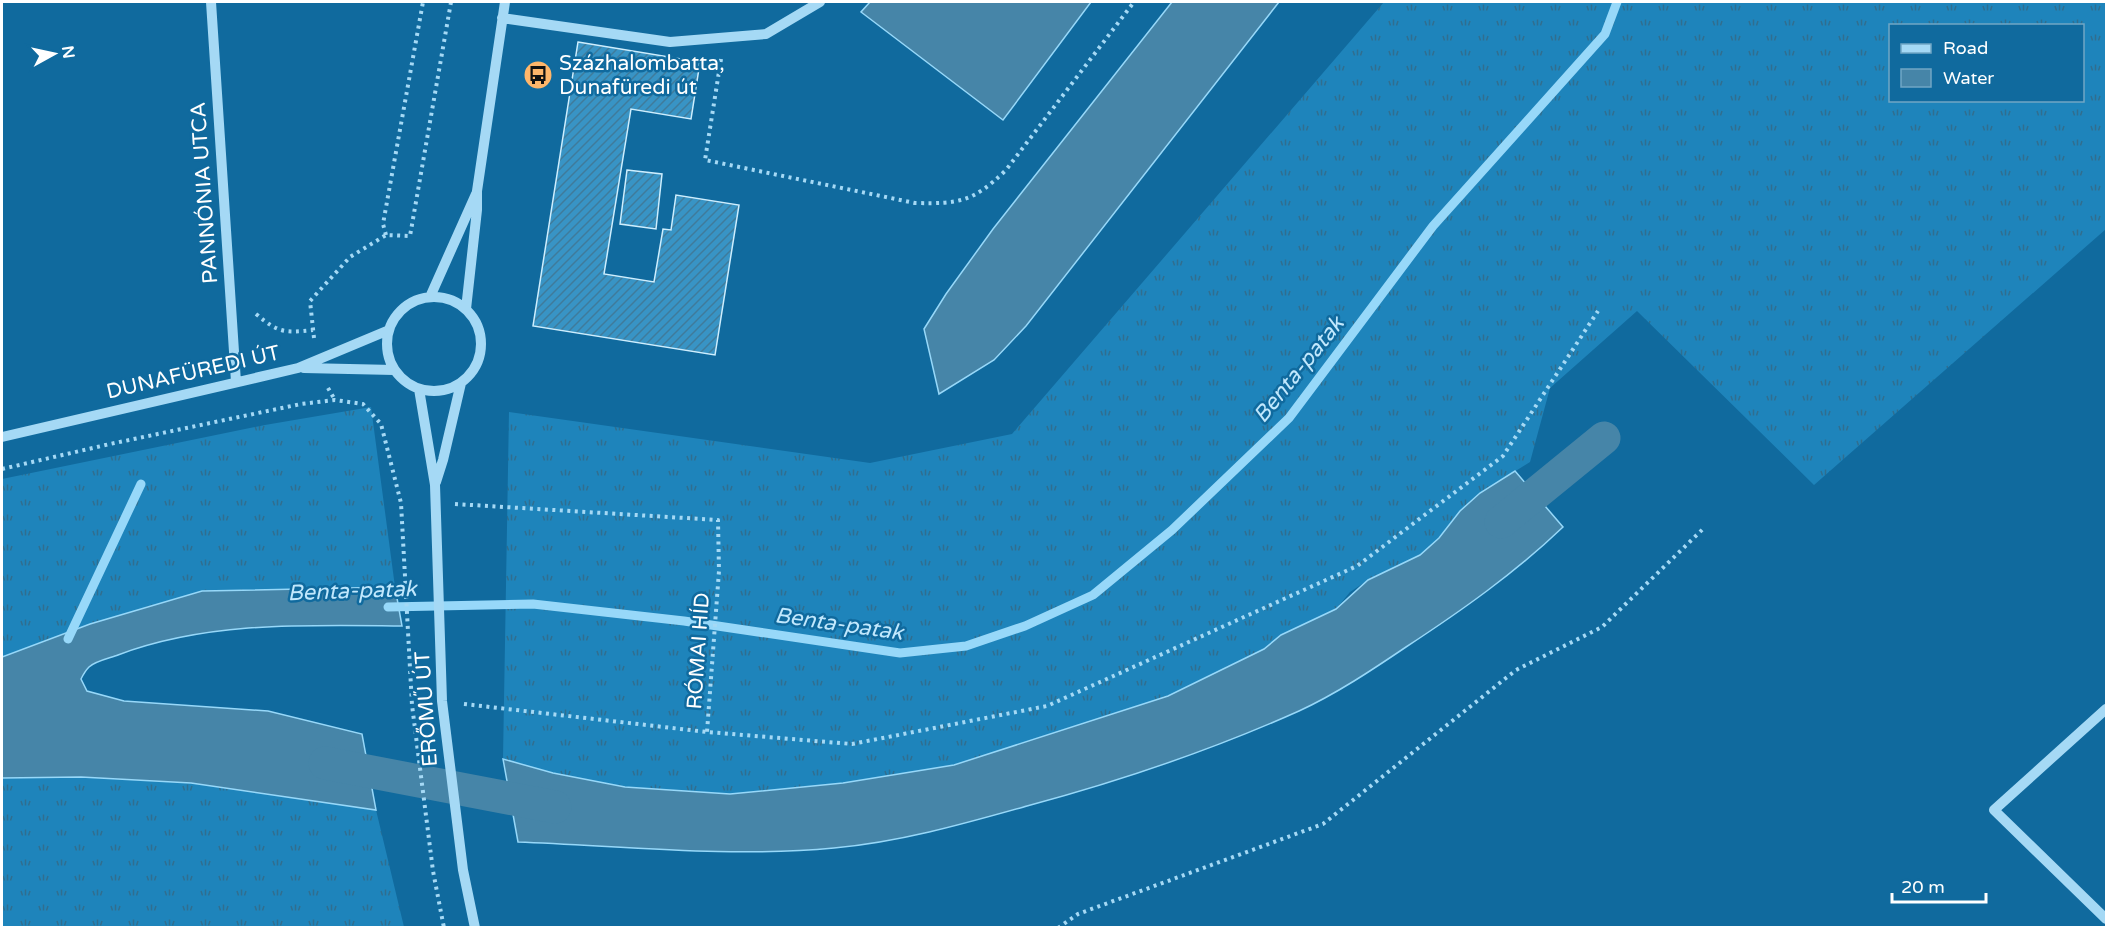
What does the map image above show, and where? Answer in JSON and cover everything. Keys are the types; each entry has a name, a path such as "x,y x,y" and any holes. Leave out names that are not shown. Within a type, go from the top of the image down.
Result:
{"street":[{"name":"PANNÓNIA UTCA","path":"211,2 236,382"},
{"path":"466,309 477,191 505,2"},
{"path":"502,18 670,42 766,34 820,2"},
{"path":"429,297 477,191"},
{"path":"429,297 449,299 466,309 478,327 481,347 475,368 461,383 441,391 419,389 405,381 394,370 387,351 389,330 398,314 412,302 429,297"},
{"name":"DUNAFÜREDI ÚT","path":"2,437 298,368 389,330"},
{"path":"298,368 394,370"},
{"name":"ERŐMŰ ÚT","path":"435,485 461,383"},
{"name":"ERŐMŰ ÚT","path":"419,389 435,485 442,701 462,870 475,927"},
{"path":"2106,709 1994,810 2106,919"}],"path":[{"path":"386,236 383,224 423,2"},
{"path":"256,314 270,326 286,332 313,330 310,301 350,257 386,236 410,236 451,2"},
{"path":"724,39 705,160 915,203 948,203 972,196 989,187 1006,170 1134,2"},
{"path":"442,701 707,732 852,744 1047,706 1357,566 1503,456 1598,310"},
{"path":"2,469 301,404 335,400 363,404 381,424 401,503 412,705 433,871 444,927"},
{"name":"RÓMAI HÍD","path":"436,503 718,520 719,571 707,732"},
{"path":"1058,927 1078,914 1323,824 1516,670 1602,627 1705,527"}],"green space":[{"path":"1384,2 2106,2 2106,229 1814,485 1637,311 1550,388 1530,462 1480,493 1460,511 1439,538 1420,555 1368,580 1350,592 1336,609 1281,635 1264,649 1168,696 954,765 843,783 730,794 625,787 553,773 503,759 509,412 870,463 1012,434"},
{"path":"371,407 395,587 202,591 90,624 2,657 2,479 265,425"},
{"path":"81,777 191,783 376,810 404,927 2,927 2,778"}],"water":[{"path":"870,2 1091,2 1003,120 861,12"},
{"path":"1172,2 1279,2 1026,326 994,360 939,394 924,329 993,229"},
{"path":"1515,471 1563,527 1545,544 1467,605 1354,681 1299,711 1199,752 1096,786 979,819 931,832 859,845 794,851 715,852 518,842 503,759 553,773 625,787 730,794 843,783 954,765 1168,696 1264,649 1281,635 1336,609 1368,580 1420,555 1439,538 1460,511 1480,493"},
{"path":"395,587 402,626 258,627 187,636 152,644 99,661 89,667 81,679 87,691 124,701 268,711 362,734 376,810 191,783 81,777 2,778 2,657 90,624 202,591"}],"building":[{"path":"578,42 700,62 691,119 631,109 604,274 654,282 663,229 671,230 676,195 739,205 715,355 533,326"},
{"path":"627,170 662,174 656,229 620,224"}],"waterway":[{"name":"Benta-patak","path":"388,607 533,604 684,621 900,653 966,646 1025,626 1093,595 1172,530 1289,418 1433,226 1605,34 1617,2"},
{"path":"1501,522 1604,438"},
{"path":"68,639 141,484"},
{"path":"325,763 555,807"}],"place":[{"name":"Százhalombatta, Dunafüredi út","path":"538,75"}]}
